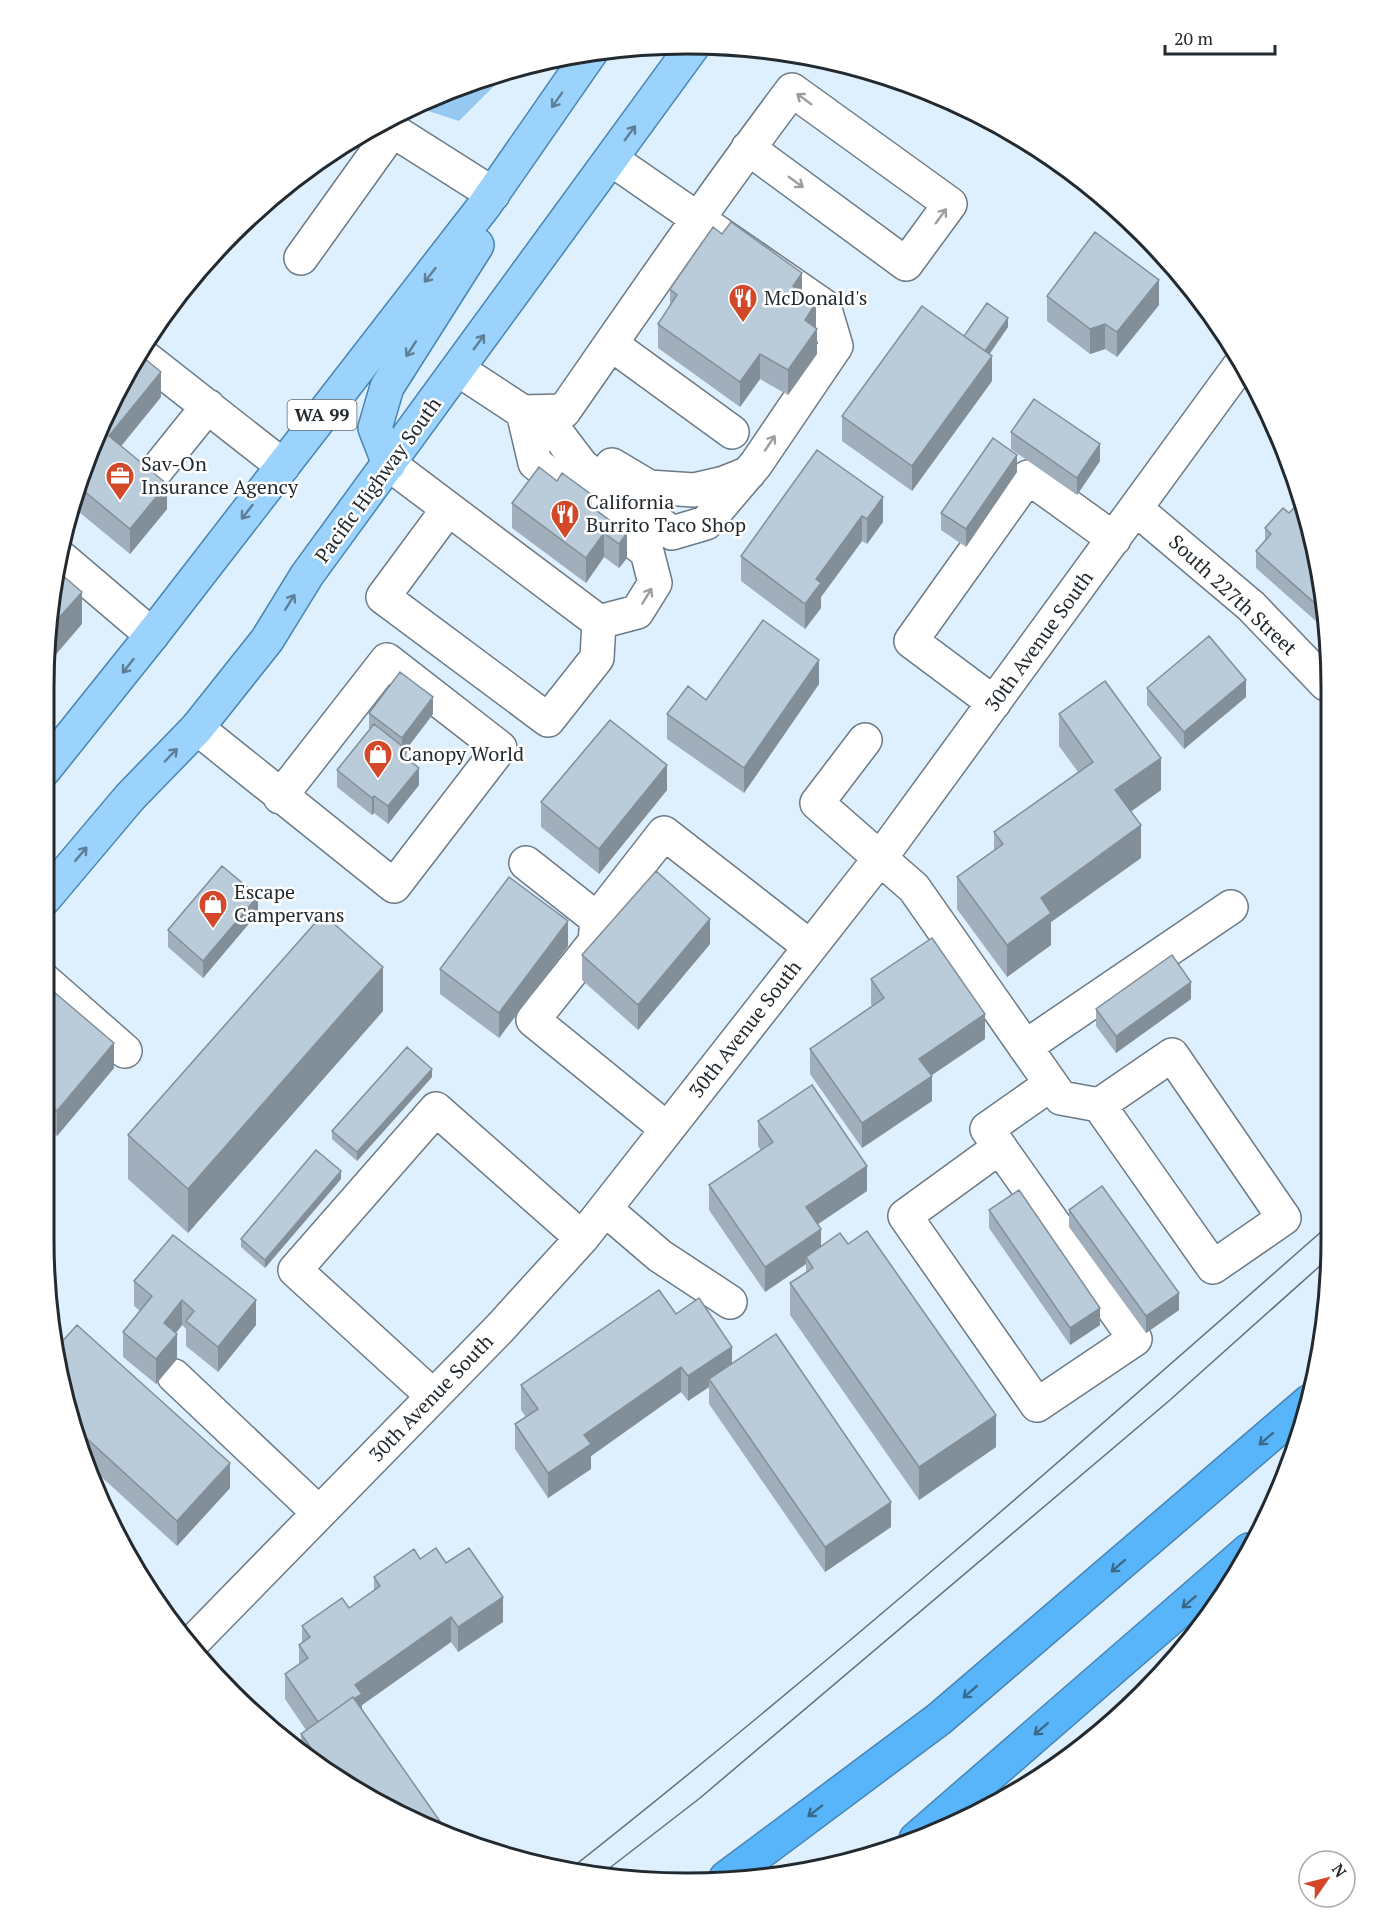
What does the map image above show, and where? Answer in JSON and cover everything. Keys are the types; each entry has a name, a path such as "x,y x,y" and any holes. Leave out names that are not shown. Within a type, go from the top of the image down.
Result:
{"highway":[{"path":"735,1871 939,1719 1296,1413"},
{"path":"934,1823 1229,1568"}],"main road":[{"name":"Pacific Highway South","path":"54,886 130,797 197,728 267,640 307,575 459,370 687,54"},
{"name":"WA 99","path":"54,758 152,635 488,200 584,63"},
{"path":"389,464 375,428 387,387 483,236 488,200"}],"street":[{"path":"532,412 564,411 748,148 792,90 950,204 906,264 748,148"},
{"path":"389,129 488,200"},
{"path":"300,258 382,133"},
{"path":"459,370 532,412 571,451 582,466 672,533 706,523 748,472 836,346 824,306 699,217 611,159"},
{"path":"611,344 732,432"},
{"path":"147,359 283,466"},
{"name":"30th Avenue South","path":"196,1639 433,1396 582,1238 881,857 1236,371"},
{"path":"155,472 208,406"},
{"path":"532,412 535,463 646,552 655,583 637,612 599,622"},
{"path":"571,451 597,456 649,487 694,490 724,483 748,472"},
{"path":"389,464 599,622"},
{"path":"994,703 910,641 1028,477 1114,539"},
{"path":"448,509 383,597 548,720 597,658 599,622"},
{"name":"South 227th Street","path":"1136,509 1251,606 1321,679"},
{"path":"66,562 152,635"},
{"path":"197,728 237,758 280,797 394,886 500,747 387,660 280,797"},
{"path":"865,740 817,803 914,888 1061,1098 1099,1105 1213,1267 1284,1218 1172,1055 1099,1105"},
{"path":"667,1129 533,1020 595,942 597,919 664,833 809,946"},
{"path":"526,863 597,919"},
{"path":"1025,1047 1230,907"},
{"path":"54,995 125,1051"},
{"path":"1000,1147 905,1216 1037,1404 1135,1339 1000,1147 987,1129 1051,1084"},
{"path":"433,1396 295,1270 436,1110 582,1238"},
{"path":"604,1209 660,1256 730,1302"},
{"path":"174,1376 318,1513"}],"shaded area":[{"path":"495,85 459,121 426,110"}],"building":[{"name":"McDonald's","path":"731,222 802,273 793,286 816,303 805,320 817,329 788,370 760,354 740,382 658,324 677,295 670,289 713,227 722,234"},
{"path":"1095,232 1159,280 1117,332 1105,324 1090,329 1047,296"},
{"path":"987,303 1008,318 985,351 964,336"},
{"path":"922,306 992,356 912,466 842,416"},
{"path":"146,360 161,372 109,436 167,484 130,529 85,492 102,445 119,407"},
{"path":"1034,399 1100,444 1077,478 1011,432"},
{"path":"993,438 1017,455 966,529 941,513"},
{"path":"817,450 883,497 867,519 862,516 816,579 821,583 805,604 741,556"},
{"path":"539,467 557,481 562,473 592,495 586,503 627,533 619,544 604,533 586,558 512,503"},
{"path":"1283,508 1289,513 1294,508 1309,564 1316,604 1256,551 1271,534 1265,528"},
{"path":"64,577 82,592 58,619"},
{"path":"763,620 819,660 744,768 667,714 688,686 706,700"},
{"path":"1209,636 1246,680 1184,732 1147,688"},
{"path":"400,672 433,697 402,738 369,713"},
{"path":"1105,681 1161,758 1115,790 1141,825 1041,898 1051,913 1007,945 957,877 1003,844 994,832 1093,762 1059,714"},
{"path":"610,720 667,765 599,849 541,802"},
{"name":"Canopy World","path":"374,724 407,750 404,756 419,768 388,806 374,796 372,798 337,770"},
{"name":"Escape Campervans","path":"222,866 258,896 203,961 168,930"},
{"path":"656,871 710,919 638,1005 582,955"},
{"path":"509,877 568,921 499,1013 440,969"},
{"path":"323,914 383,967 188,1189 128,1135"},
{"path":"932,938 985,1014 919,1059 932,1076 862,1123 810,1049 884,998 871,979"},
{"path":"1172,955 1191,982 1116,1036 1096,1009"},
{"path":"54,992 114,1043 57,1111 54,1108"},
{"path":"407,1047 432,1069 357,1152 332,1131"},
{"path":"812,1085 867,1166 806,1207 821,1229 765,1267 709,1185 773,1142 758,1121"},
{"path":"316,1150 341,1171 265,1260 241,1239"},
{"path":"1102,1186 1179,1293 1146,1316 1069,1210"},
{"path":"1019,1190 1100,1308 1070,1328 989,1210"},
{"path":"867,1231 996,1415 919,1467 790,1283 813,1268 806,1257 840,1233 848,1244"},
{"path":"173,1235 256,1300 218,1347 186,1321 194,1311 182,1300 164,1323 177,1334 156,1359 123,1332 152,1296 134,1281"},
{"path":"659,1290 676,1314 699,1298 732,1347 688,1376 681,1367 584,1435 591,1444 548,1473 515,1424 538,1409 521,1385"},
{"path":"77,1325 230,1463 177,1521 87,1438 62,1341"},
{"path":"776,1334 891,1502 825,1547 709,1379"},
{"path":"436,1548 446,1563 469,1548 503,1597 458,1627 451,1617 355,1685 362,1694 354,1699 353,1697 318,1722 285,1674 308,1658 299,1645 310,1637 302,1626 342,1598 349,1608 380,1586 374,1577 414,1549 420,1559"},
{"path":"353,1697 442,1823 407,1808 336,1766 312,1749 301,1734"}],"tram line":[{"path":"577,1863 859,1633 1321,1232"},
{"path":"609,1868 700,1798 1170,1400 1320,1266"}],"place":[{"name":"McDonald's","path":"743,324"},
{"name":"Sav-On Insurance Agency","path":"120,502"},
{"name":"California Burrito Taco Shop","path":"565,540"},
{"name":"Canopy World","path":"378,780"},
{"name":"Escape Campervans","path":"213,930"}]}
